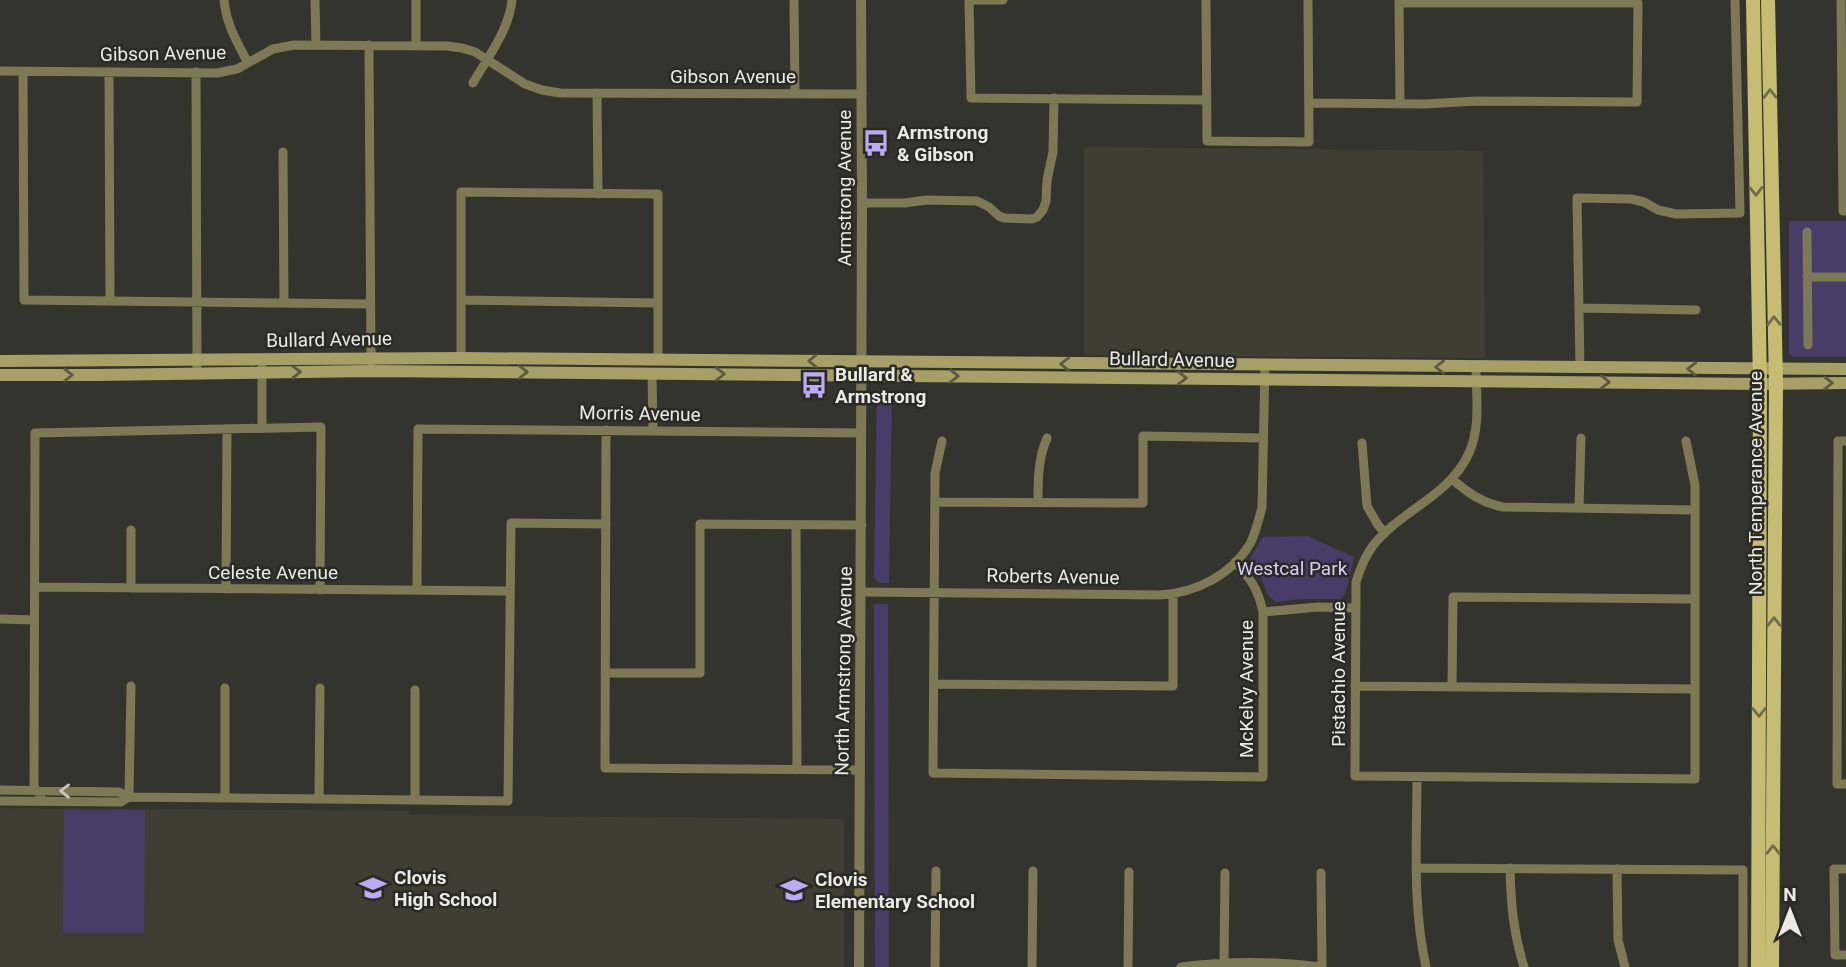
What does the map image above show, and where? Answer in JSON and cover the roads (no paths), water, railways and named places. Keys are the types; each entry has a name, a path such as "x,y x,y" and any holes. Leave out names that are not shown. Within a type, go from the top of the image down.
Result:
{"main road":[{"name":"North Temperance Avenue","path":"1753,0 1760,377 1758,967"},
{"name":"North Temperance Avenue","path":"1768,0 1776,377 1772,967"},
{"name":"Bullard Avenue","path":"371,365 461,358 862,362 1264,372 1476,381 1760,377"},
{"name":"Bullard Avenue","path":"584,373 649,366 658,360"},
{"name":"Bullard Avenue","path":"0,361 197,367"},
{"name":"Bullard Avenue","path":"0,375 197,367 371,365 584,373 862,376 1580,367 1760,377"},
{"path":"1532,381 1545,375 1573,374 1580,367"},
{"path":"1776,377 1846,369"},
{"path":"1760,377 1846,383"}],"street":[{"path":"224,0 231,32 248,63"},
{"path":"315,0 316,45"},
{"path":"415,46 416,0"},
{"path":"473,83 508,19 512,0"},
{"path":"794,0 795,94"},
{"name":"Armstrong Avenue","path":"861,0 862,376"},
{"path":"1003,0 969,0 971,98 1206,100"},
{"path":"1206,0 1207,141 1309,142 1308,0"},
{"path":"1580,367 1577,198 1631,199 1676,214 1740,213 1735,0"},
{"path":"1309,103 1400,104 1476,101 1637,102 1638,3 1399,1 1400,104"},
{"path":"1842,6 1845,211"},
{"name":"Gibson Avenue","path":"0,71 227,72 273,49 295,45 415,46 462,48 487,59 525,84 560,93 862,94"},
{"path":"369,45 371,365"},
{"path":"23,72 24,300 370,304"},
{"path":"109,72 110,301"},
{"path":"196,72 197,367"},
{"path":"597,93 598,194"},
{"path":"862,203 971,201 983,203 1004,218 1037,217 1046,201 1053,152 1054,98"},
{"path":"283,152 284,303"},
{"path":"461,358 461,192 658,194 658,360"},
{"path":"1807,232 1808,345"},
{"path":"1807,277 1846,276"},
{"path":"461,300 658,303"},
{"path":"1579,309 1696,310"},
{"path":"262,366 262,428"},
{"name":"Pistachio Avenue","path":"1417,777 1355,776 1356,582 1362,563 1371,548 1385,533 1452,479 1469,454 1476,426 1476,367"},
{"path":"1235,562 1249,545 1262,507 1264,372"},
{"path":"652,374 653,430"},
{"name":"North Armstrong Avenue","path":"859,967 862,376"},
{"path":"43,801 34,786 36,432 321,427 320,590"},
{"path":"226,589 227,429"},
{"name":"Morris Avenue","path":"417,590 418,429 861,433"},
{"path":"606,430 605,768 859,770"},
{"path":"935,502 1143,503 1143,436 1263,438"},
{"path":"1038,502 1041,452 1047,438"},
{"path":"1579,508 1581,438"},
{"path":"942,441 935,473 934,684 1173,686 1173,594"},
{"path":"1426,967 1417,915 1417,777 1695,779 1695,485 1686,441"},
{"path":"1841,784 1842,441"},
{"path":"1362,443 1367,506 1385,533"},
{"path":"1452,479 1467,492 1491,505 1515,508 1695,510"},
{"path":"0,790 120,792 129,797 508,801 511,523 606,524"},
{"path":"605,673 700,673 701,524 862,525"},
{"path":"796,525 797,770"},
{"path":"131,530 131,588"},
{"name":"Roberts Avenue","path":"862,592 1173,594 1206,584 1235,562"},
{"name":"McKelvy Avenue","path":"934,684 933,773 1263,777 1263,612 1254,585 1235,562"},
{"name":"Celeste Avenue","path":"35,587 510,591"},
{"path":"1452,687 1452,597 1695,599"},
{"path":"1263,612 1318,607 1355,608"},
{"path":"0,619 34,620"},
{"path":"129,797 131,686"},
{"path":"1355,686 1694,689"},
{"path":"225,688 225,798"},
{"path":"319,799 320,688"},
{"path":"415,690 415,800"},
{"path":"0,801 121,802 129,797"},
{"path":"1416,868 1743,870 1743,967"},
{"path":"1510,868 1514,931 1524,967"},
{"path":"1617,869 1618,940 1625,967"},
{"path":"1846,869 1834,869 1835,955 1846,955"},
{"path":"935,967 936,871"},
{"path":"1032,967 1033,871"},
{"path":"1128,967 1129,872"},
{"path":"1224,963 1225,873"},
{"path":"1181,967 1261,961 1322,967 1321,873"}],"place":[{"name":"Armstrong & Gibson","path":"876,143"},
{"name":"Bullard & Armstrong","path":"814,385"},
{"name":"Clovis High School","path":"373,888"},
{"name":"Clovis Elementary School","path":"794,890"}],"park label":[{"name":"Westcal Park","path":"1292,568"}]}
